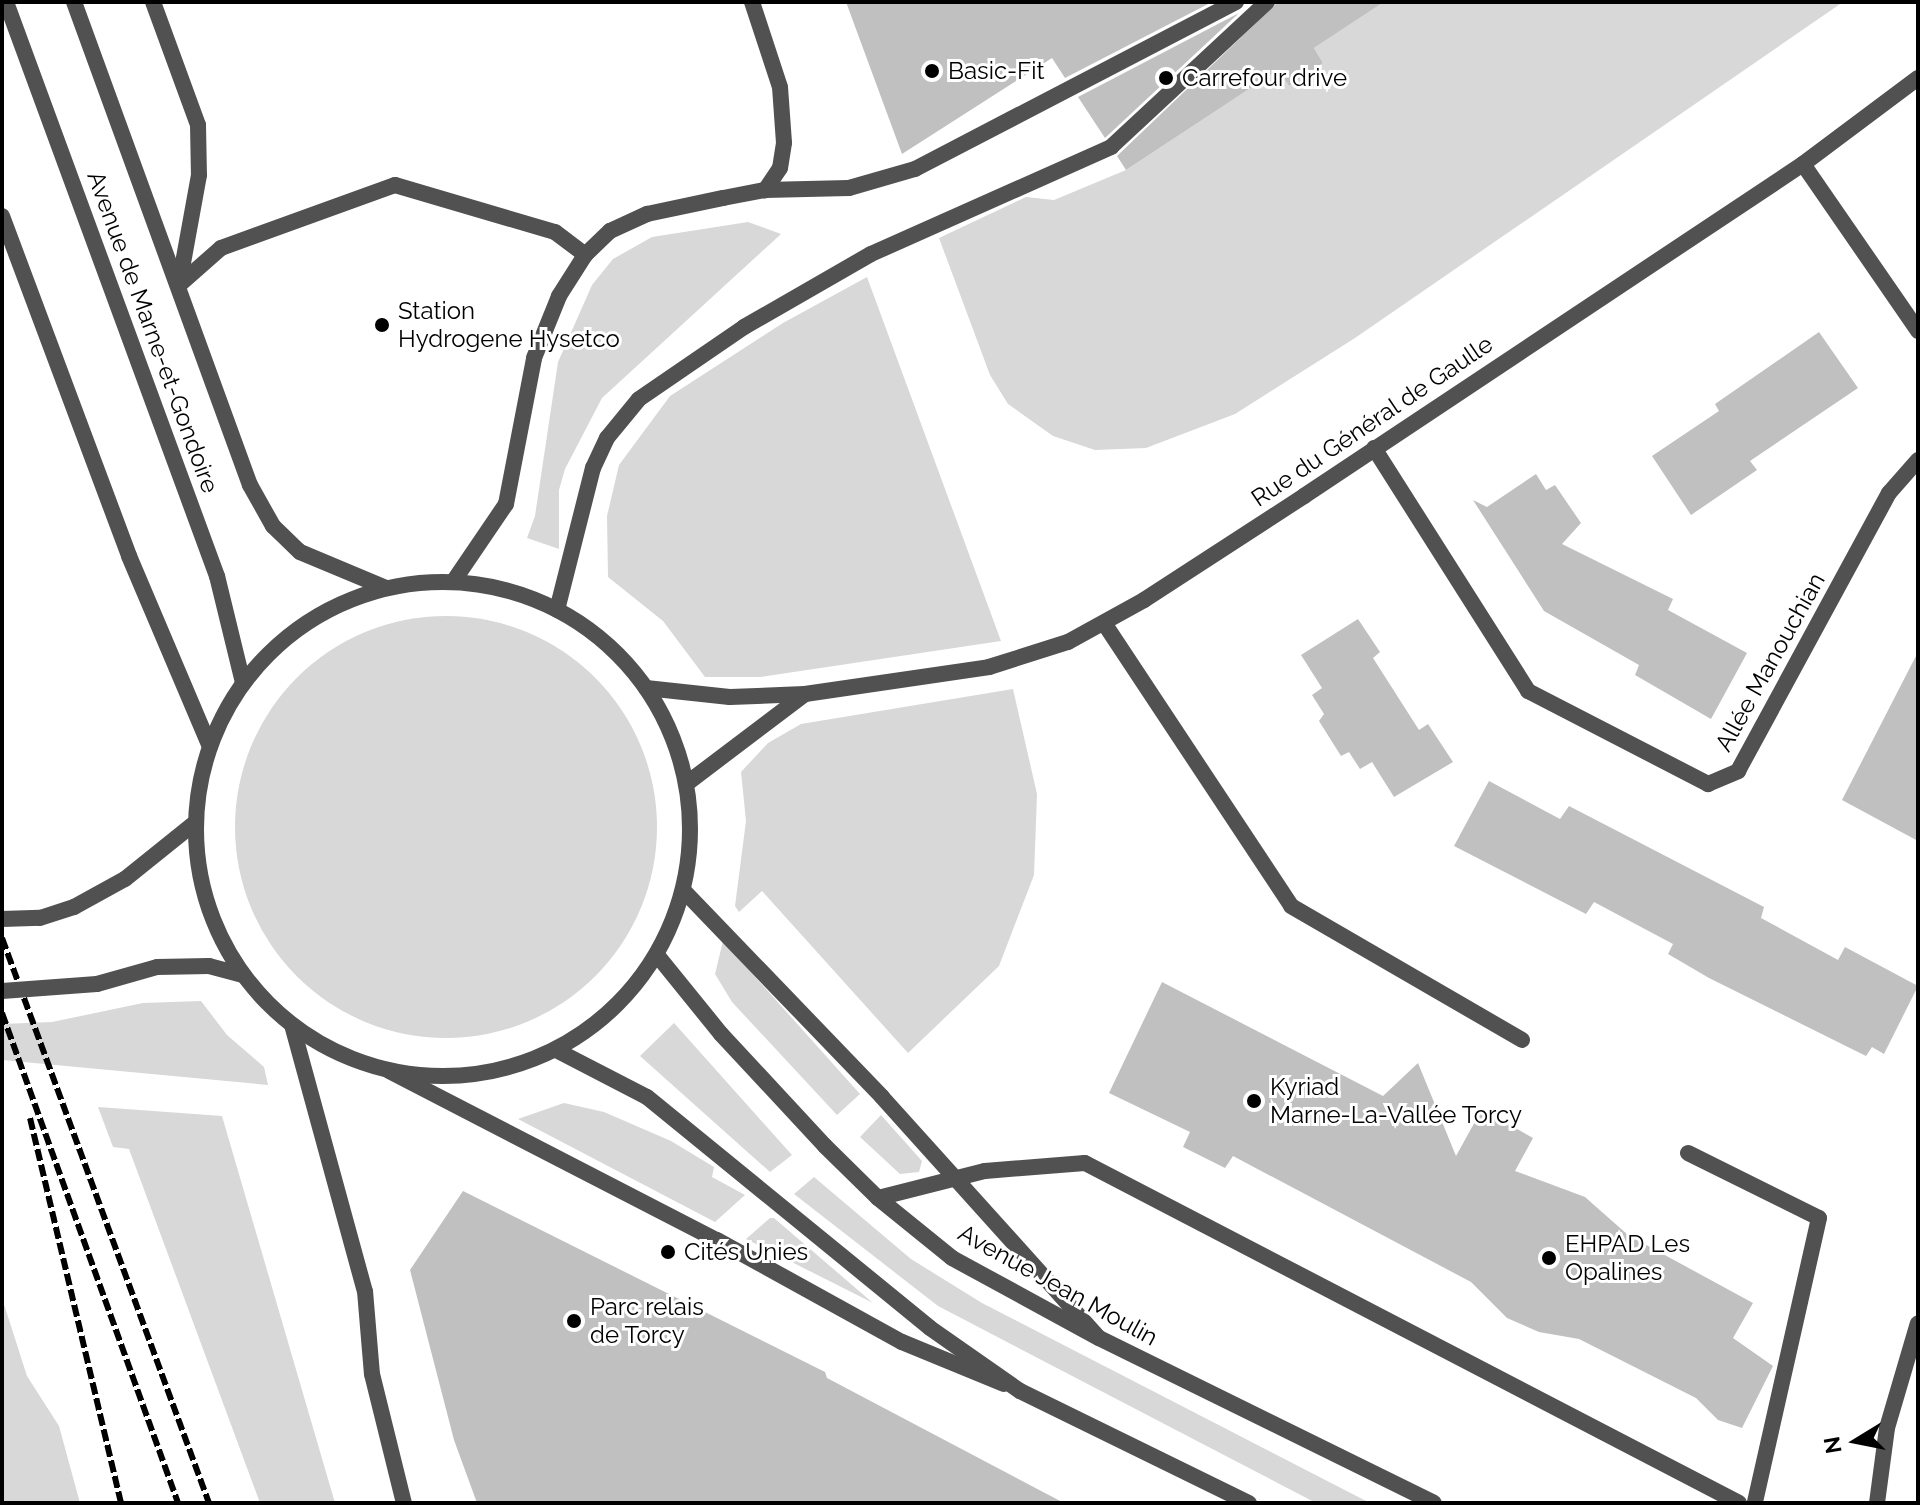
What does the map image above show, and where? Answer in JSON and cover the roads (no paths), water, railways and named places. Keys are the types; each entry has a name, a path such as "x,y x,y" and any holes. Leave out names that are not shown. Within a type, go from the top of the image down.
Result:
{"street":[{"name":"Avenue de Marne-et-Gondoire","path":"6,2 217,576 243,683"},
{"name":"Avenue de Marne-et-Gondoire","path":"74,2 250,485 273,526 300,552 386,588"},
{"path":"153,2 198,125 199,175 179,285"},
{"path":"752,2 780,87 782,115 780,168 765,190"},
{"path":"453,582 506,504 534,358 559,296 585,255 610,231 647,214 765,190 849,188 915,169 1236,2"},
{"path":"557,610 593,468 607,438 639,399 744,327 871,254 1111,147 1267,2"},
{"name":"Rue du Général de Gaulle","path":"646,688 730,697 805,694 989,667 1068,642 1104,623 1374,448 1803,164 1918,78"},
{"path":"1803,164 1918,331"},
{"path":"179,285 221,248 395,185 555,232 585,255"},
{"path":"2,216 129,556 210,747"},
{"name":"Allée Manouchian","path":"1374,448 1528,691 1708,784 1738,771 1889,493 1918,460"},
{"path":"389,1071 457,1077 525,1064 556,1050 613,1010 657,955 683,890 691,837 686,784 671,734 646,688 607,643 557,610 507,590 453,582 386,588 305,623 243,683 210,747 196,822 206,902 243,975 292,1025 337,1054 389,1071 717,1240 902,1342 1020,1391 1249,1503"},
{"path":"1104,623 1291,906 1522,1040"},
{"name":"Rue du Général de Gaulle","path":"686,784 805,694"},
{"path":"2,919 40,918 74,907 125,879 196,822"},
{"path":"683,890 958,1181 1099,1338"},
{"name":"Avenue Jean Moulin","path":"657,955 774,1094 878,1198 952,1258 1099,1338 1434,1503"},
{"path":"2,991 97,984 157,967 209,966 243,975"},
{"path":"292,1025 365,1291 372,1374 404,1503"},
{"path":"556,1050 647,1097 771,1193 880,1289 1020,1391"},
{"path":"1688,1153 1819,1218 1755,1503"},
{"path":"878,1198 958,1181 985,1171 1085,1163 1739,1503"},
{"path":"1877,1503 1887,1428 1918,1323"}],"railway":[{"path":"2,938 209,1503"},
{"path":"2,1013 178,1503"},
{"path":"30,1118 121,1503"}],"place":[{"name":"Basic-Fit","path":"932,71"},
{"name":"Carrefour drive","path":"1166,78"},
{"name":"Station Hydrogene Hysetco","path":"382,325"},
{"name":"Kyriad Marne-La-Vallée Torcy","path":"1254,1101"},
{"name":"Cités Unies","path":"668,1252"},
{"name":"EHPAD Les Opalines","path":"1549,1258"},
{"name":"Parc relais de Torcy","path":"574,1321"}]}
